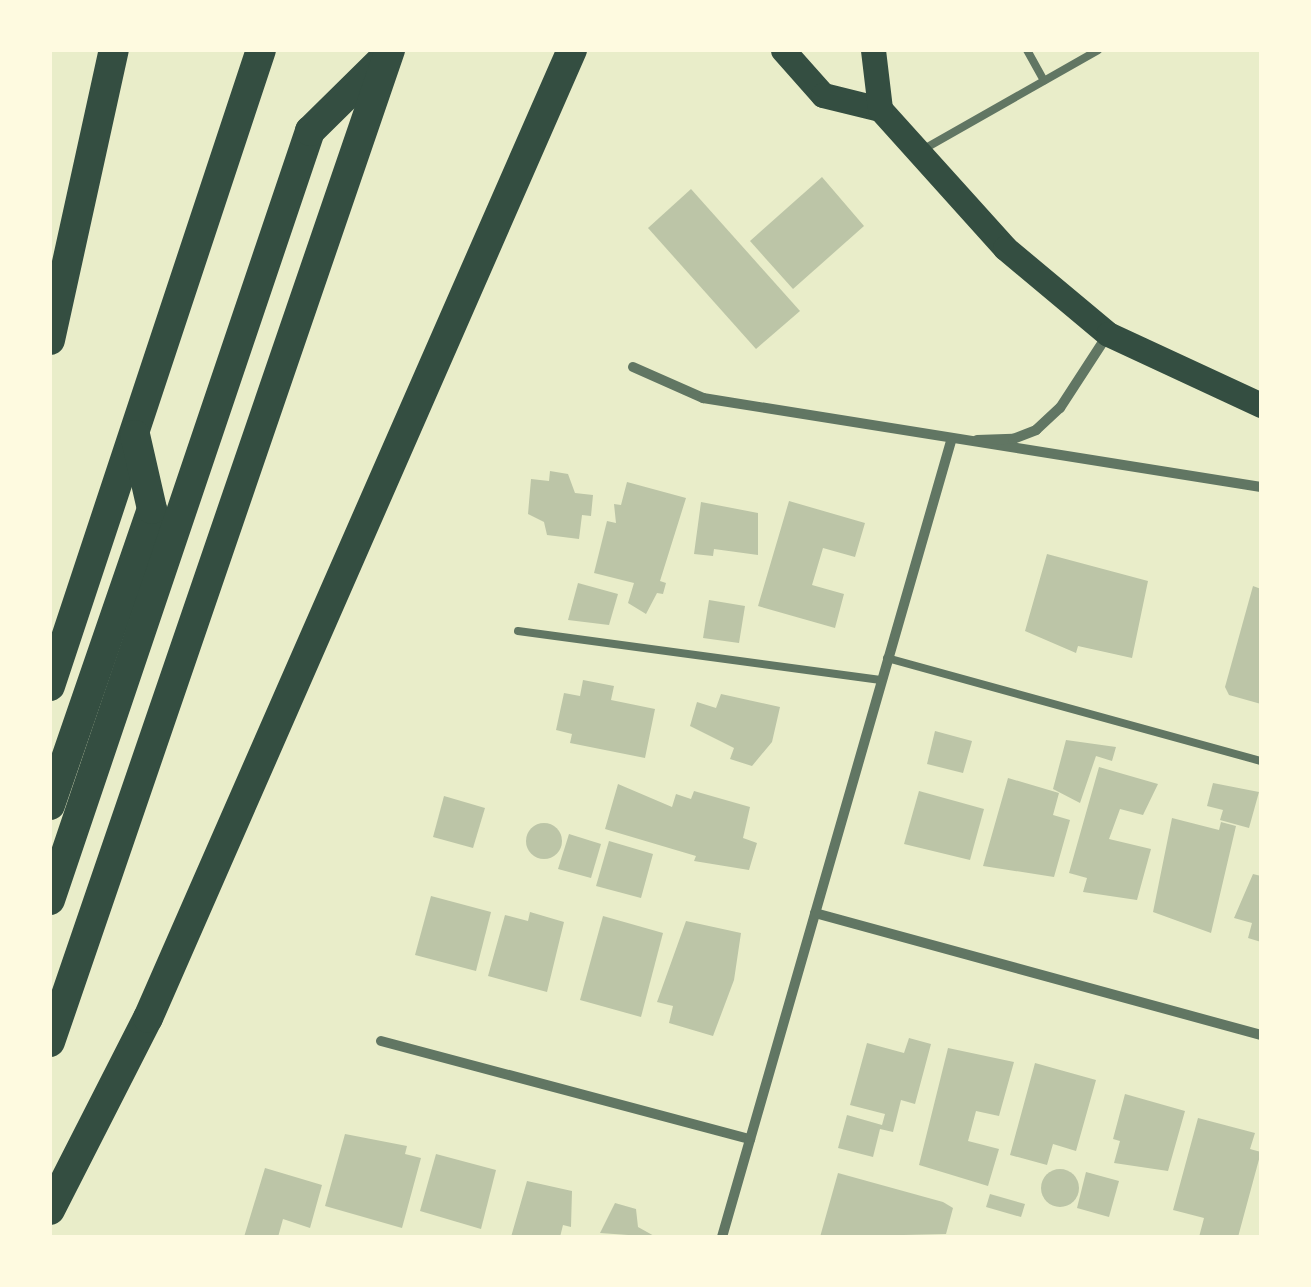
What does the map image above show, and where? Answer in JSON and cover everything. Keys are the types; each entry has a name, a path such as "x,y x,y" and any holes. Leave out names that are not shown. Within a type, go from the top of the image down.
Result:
{"highway":[{"path":"50,340 114,50"},
{"path":"50,686 261,50"},
{"path":"50,1210 148,1018 246,781 327,618 572,50"},
{"path":"50,900 310,131 390,51"},
{"path":"50,1042 390,51"},
{"path":"50,805 152,509 135,435"}],"main road":[{"path":"783,50 823,94 880,108 1006,248 1108,334 1261,405"},
{"path":"874,50 880,108"}],"street":[{"path":"950,440 1013,439 1036,430 1060,408 1108,334"},
{"path":"634,367 703,398 1261,487"},
{"path":"722,1237 950,440"},
{"path":"816,914 1261,1034"},
{"path":"381,1042 750,1138"}],"lane":[{"path":"1027,50 1044,81"},
{"path":"920,152 1098,50"},
{"path":"518,631 881,680"},
{"path":"887,658 1261,762"}],"building":[{"path":"822,177 864,226 793,289 750,241"},
{"path":"691,189 800,311 756,349 648,228"},
{"path":"550,471 568,474 575,493 593,495 591,516 582,515 579,539 547,535 544,522 528,514 531,479 549,481"},
{"path":"627,482 686,498 660,581 666,583 663,594 657,593 646,614 628,603 634,583 594,573 607,521 616,523 614,504 621,505"},
{"path":"789,501 865,523 855,557 823,548 812,585 844,594 835,628 758,606"},
{"path":"701,502 758,513 758,555 714,549 713,556 694,554"},
{"path":"1047,554 1148,581 1132,658 1078,646 1076,653 1025,631"},
{"path":"578,583 618,594 609,625 568,620"},
{"path":"1253,586 1261,589 1261,704 1229,695 1225,687"},
{"path":"709,600 745,606 739,643 703,638"},
{"path":"583,680 614,686 611,700 655,709 645,758 570,743 572,734 556,730 564,693 580,696"},
{"path":"721,694 780,707 772,742 752,766 730,759 734,748 690,726 697,702 716,708"},
{"path":"935,731 972,741 963,773 927,764"},
{"path":"1066,740 1116,747 1112,761 1096,756 1080,803 1053,789"},
{"path":"1099,767 1158,784 1143,815 1120,809 1109,839 1151,849 1137,900 1083,892 1087,878 1069,873"},
{"path":"1008,778 1059,793 1053,815 1070,820 1054,877 983,866"},
{"path":"1213,783 1259,792 1249,828 1220,820 1223,810 1207,806"},
{"path":"618,784 672,807 676,794 691,799 694,791 750,807 743,838 757,843 749,870 694,861 696,856 605,829"},
{"path":"919,791 984,809 970,860 904,844"},
{"path":"444,796 485,808 473,848 433,837"},
{"path":"1172,818 1219,830 1221,822 1236,826 1211,933 1153,912"},
{"path":"544,823 557,828 562,841 557,854 544,859 531,854 526,841 531,828"},
{"path":"569,834 601,844 591,878 558,869"},
{"path":"609,841 653,854 641,898 596,886"},
{"path":"1253,874 1261,876 1261,942 1248,938 1252,923 1234,918"},
{"path":"431,896 491,912 476,971 415,955"},
{"path":"530,912 564,922 547,992 488,976 505,915 528,921"},
{"path":"603,916 663,933 641,1017 580,1000"},
{"path":"686,921 741,933 734,980 713,1036 669,1023 673,1006 657,1002"},
{"path":"909,1038 931,1044 915,1104 901,1100 893,1132 880,1129 873,1157 838,1148 847,1115 882,1125 885,1114 850,1105 867,1043 904,1053"},
{"path":"948,1048 1014,1062 999,1116 976,1111 968,1141 999,1149 988,1186 919,1165"},
{"path":"1035,1063 1096,1080 1076,1151 1053,1144 1047,1165 1010,1155"},
{"path":"1125,1094 1185,1111 1168,1171 1114,1163 1120,1141 1113,1139"},
{"path":"1198,1118 1255,1133 1250,1149 1261,1152 1238,1237 1199,1237 1204,1218 1173,1210"},
{"path":"345,1134 407,1146 405,1154 421,1158 402,1228 325,1206"},
{"path":"436,1154 496,1170 481,1229 420,1211"},
{"path":"265,1168 322,1185 310,1228 283,1219 278,1237 244,1237"},
{"path":"1060,1169 1073,1175 1079,1188 1073,1201 1060,1207 1047,1201 1041,1188 1047,1175"},
{"path":"1086,1172 1119,1181 1109,1217 1077,1208"},
{"path":"838,1173 943,1202 953,1208 946,1234 820,1237"},
{"path":"527,1181 572,1191 571,1227 563,1225 560,1237 511,1237"},
{"path":"990,1194 1025,1204 1021,1217 986,1207"},
{"path":"615,1203 636,1209 638,1227 656,1237 600,1233"}]}
